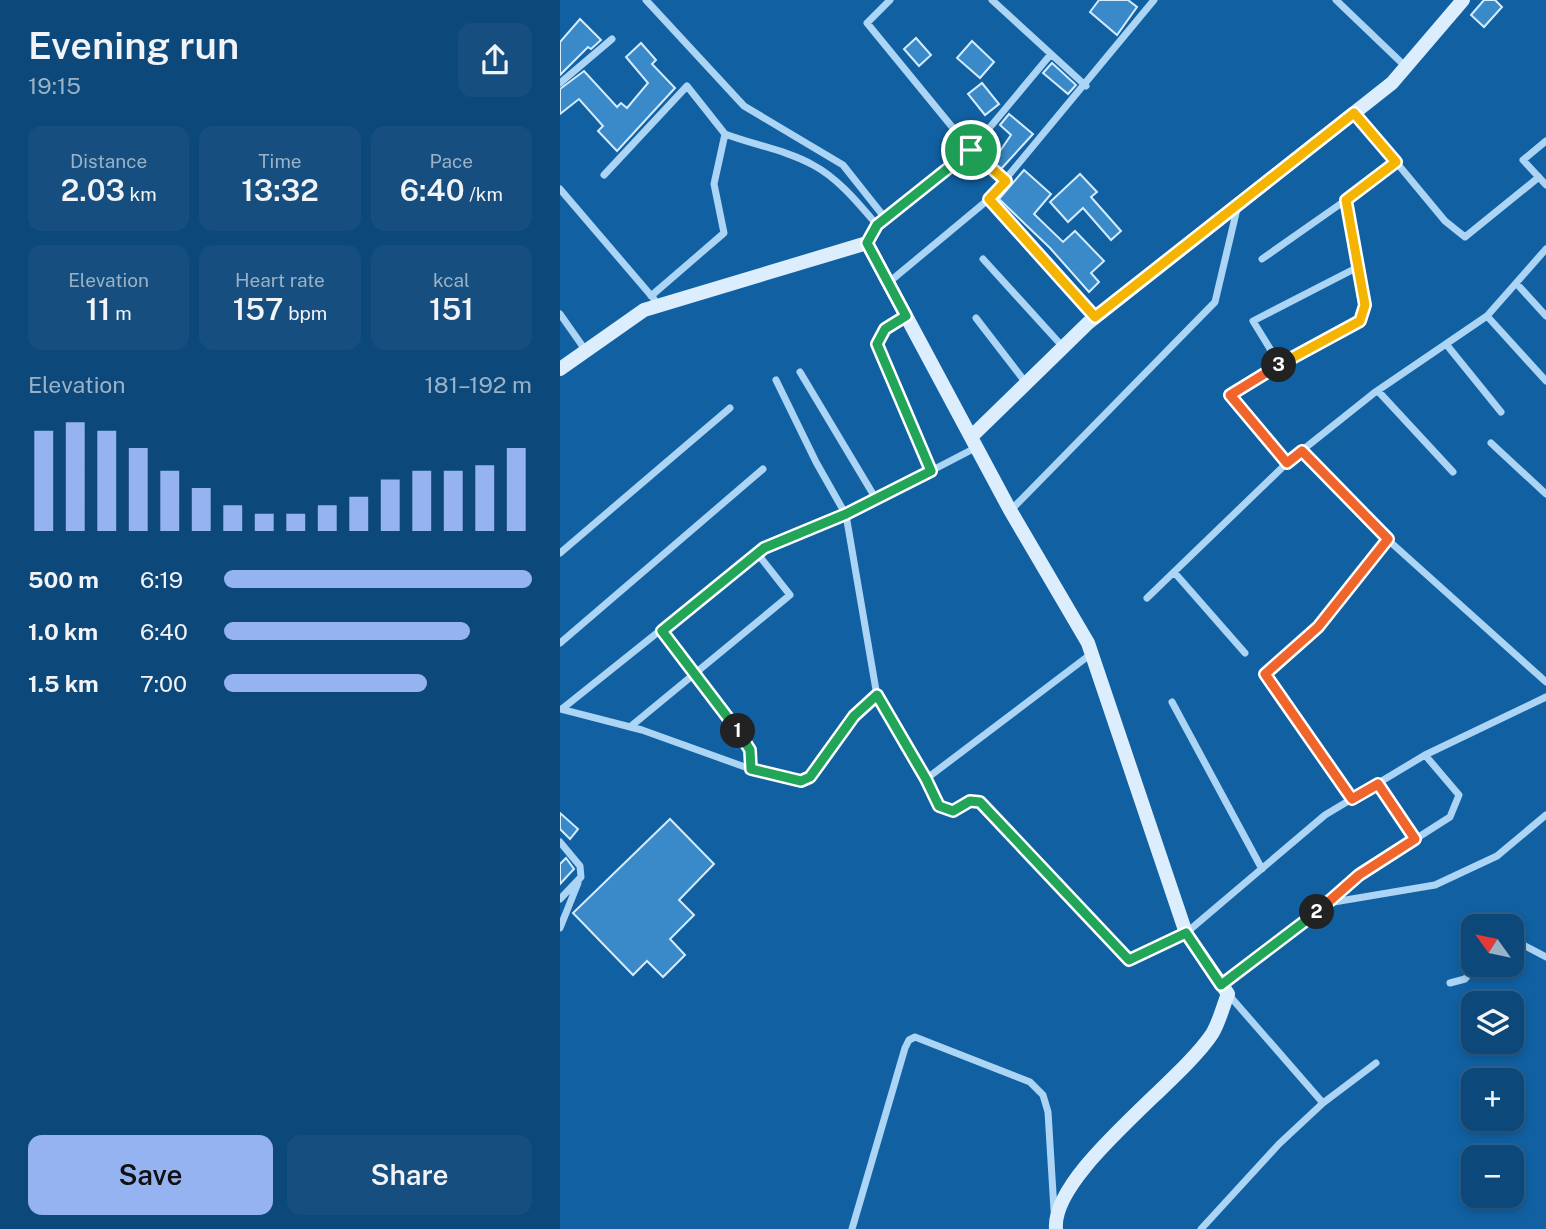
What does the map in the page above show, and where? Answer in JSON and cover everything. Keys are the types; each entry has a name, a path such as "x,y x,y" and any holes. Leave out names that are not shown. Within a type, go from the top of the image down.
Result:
{"street":[{"path":"646,0 744,106 842,165 885,218"},
{"path":"888,0 867,23 971,150 1006,181"},
{"path":"992,0 1086,86"},
{"path":"888,283 989,199 1006,181 1154,0"},
{"path":"1336,0 1406,67"},
{"path":"561,709 757,553 798,532 846,514 931,471 974,442 1026,383 1095,317 1392,83 1463,0"},
{"path":"560,83 612,39"},
{"path":"655,300 867,243 877,225 971,150 1051,54"},
{"path":"604,174 687,86 725,134 813,164 830,177 877,225"},
{"path":"1354,113 1445,221 1465,237 1539,177"},
{"path":"560,369 644,310 724,233 714,184 725,134"},
{"path":"1546,141 1523,160 1546,185"},
{"path":"1262,259 1396,162"},
{"path":"560,189 655,300"},
{"path":"989,199 1095,317"},
{"path":"1287,463 1230,395 1360,321 1365,305 1346,200"},
{"path":"1010,510 1214,302 1239,202"},
{"path":"867,243 1010,510 1092,653 1186,933 1224,989 1323,1102"},
{"path":"1147,598 1287,463 1378,391 1487,316 1546,249"},
{"path":"983,259 1063,347"},
{"path":"1280,365 1253,321 1358,267"},
{"path":"1517,283 1546,316"},
{"path":"560,314 586,351"},
{"path":"906,316 885,329 877,344 931,471"},
{"path":"1487,316 1546,381"},
{"path":"976,318 1026,383"},
{"path":"1446,344 1501,412"},
{"path":"800,372 876,499"},
{"path":"776,380 816,462 846,514 877,695 939,806 953,811 975,800 980,802 1125,958 1133,960 1186,933 1325,816 1352,799 1425,755 1546,697"},
{"path":"1378,391 1453,472"},
{"path":"560,553 730,408"},
{"path":"1491,443 1546,494"},
{"path":"1302,451 1388,539 1546,682"},
{"path":"560,643 763,469"},
{"path":"1352,799 1265,674 1318,627 1388,539"},
{"path":"630,727 790,595 757,553"},
{"path":"1174,572 1245,653"},
{"path":"662,631 747,744 751,769"},
{"path":"926,779 1092,653"},
{"path":"561,709 630,727 790,781 801,781 810,777 854,716 877,695"},
{"path":"1172,702 1262,869"},
{"path":"1055,1223 1072,1182 1212,1034 1224,989 1359,875 1450,817 1459,795 1425,755"},
{"path":"1378,784 1415,839"},
{"path":"1328,903 1435,885 1497,856 1546,815"},
{"path":"560,842 580,866 581,877 560,928"},
{"path":"560,899 581,877"},
{"path":"1524,945 1546,957"},
{"path":"1450,983 1467,977"},
{"path":"852,1229 905,1048 909,1040 915,1037 1030,1082 1043,1095 1048,1112 1055,1223"},
{"path":"1201,1229 1279,1144 1323,1102 1376,1063"}],"building":[{"path":"1099,0 1128,0 1137,7 1117,35 1090,12"},
{"path":"1484,0 1495,0 1502,7 1484,27 1471,15"},
{"path":"580,19 601,40 591,49 588,47 560,75 560,42"},
{"path":"916,38 931,55 919,66 904,49"},
{"path":"972,41 994,62 980,78 957,58"},
{"path":"641,43 656,60 652,64 675,88 617,151 598,131 603,126 579,99 560,114 560,89 584,71 617,107 621,103 627,108 648,83 626,57"},
{"path":"1052,63 1076,85 1068,94 1043,73"},
{"path":"982,83 999,104 985,115 968,94"},
{"path":"1009,114 1033,134 1001,169 979,149 987,140 1000,151 1011,135 1000,125"},
{"path":"1024,170 1051,194 1034,214 1063,242 1075,231 1104,261 1091,273 1099,282 1089,292 1050,248 999,199"},
{"path":"1080,174 1097,192 1091,197 1121,231 1111,240 1083,208 1068,222 1050,202"},
{"path":"560,813 578,829 570,839 560,829"},
{"path":"670,819 714,864 679,900 694,915 670,939 685,955 663,977 647,961 633,975 573,913"},
{"path":"566,858 574,869 560,884 560,864"}],"route":[{"path":"1354,113 1396,162 1346,200 1365,305 1360,321 1287,360 1230,395 1287,463 1302,451 1388,539 1318,627 1265,674 1352,799 1378,784 1415,839 1359,875 1328,903 1221,985 1186,933 1133,960 1125,958 980,802 970,801 953,811 939,806 877,695 854,716 810,777 801,781 790,781 751,769 747,744 662,631 764,548 846,514 931,471 877,344 885,329 906,316 867,243 877,225 971,150 1006,181 989,199 1095,317 1354,113"}]}
